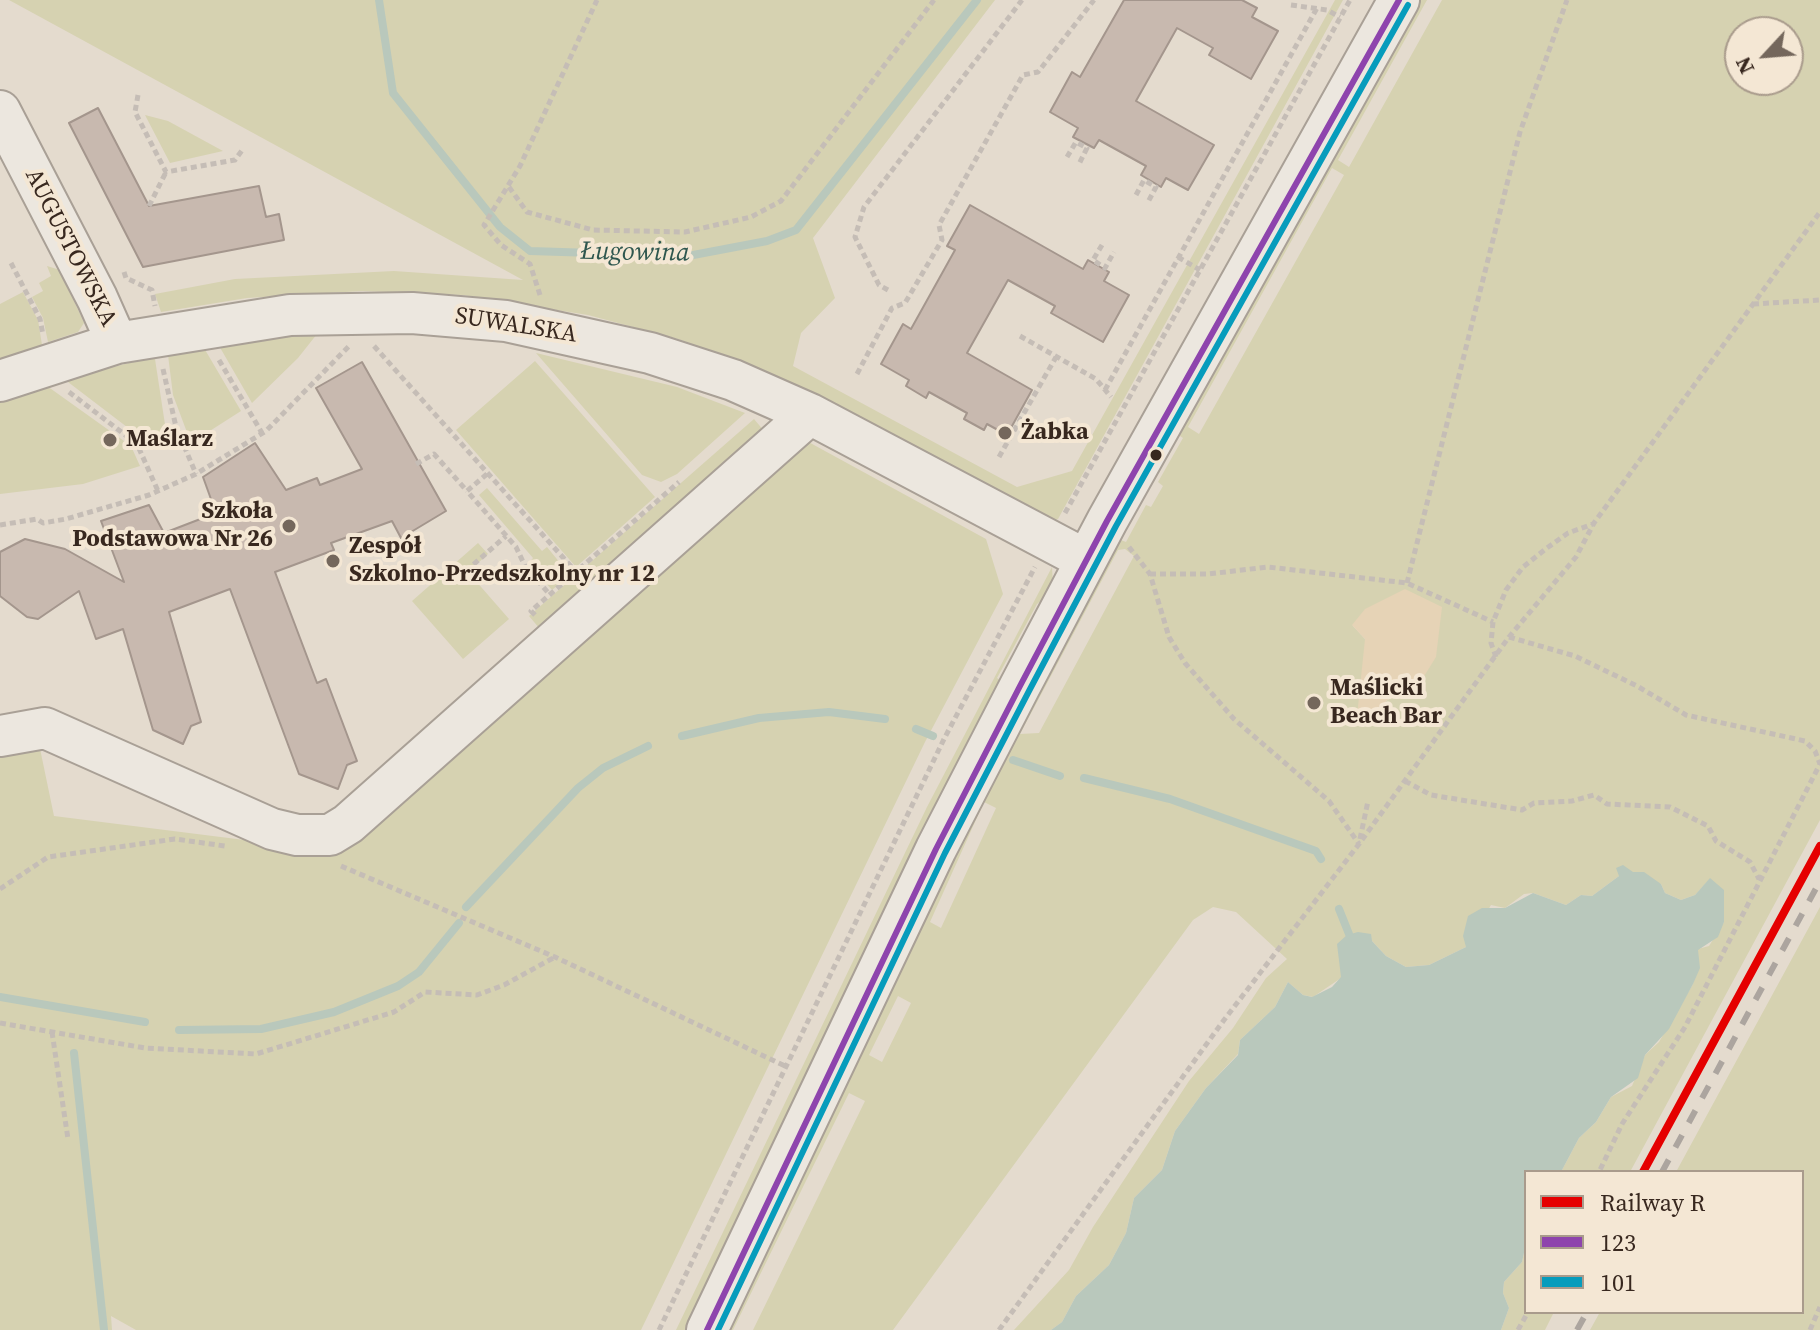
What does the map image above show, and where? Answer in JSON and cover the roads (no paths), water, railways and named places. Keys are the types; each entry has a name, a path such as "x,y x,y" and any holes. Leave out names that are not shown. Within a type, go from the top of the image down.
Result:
{"street":[{"path":"707,1330 936,849 1086,560 1399,0"},
{"name":"AUGUSTOWSKA","path":"0,111 117,343"},
{"name":"SUWALSKA","path":"0,381 117,343 158,326 290,315 412,313 539,327 650,353 733,380 810,414 1086,560"},
{"path":"0,736 45,728 272,829 297,835 330,835 394,783 810,414"}],"waterway":[{"name":"Ługowina","path":"379,0 393,93 500,227 530,251 688,256 767,241 796,230 977,0"},
{"path":"682,736 759,718 829,712 885,719"},
{"path":"916,729 933,736"},
{"path":"466,907 578,788 603,768 648,746"},
{"path":"1013,760 1060,776"},
{"path":"1084,778 1170,799 1316,851 1321,859"},
{"path":"1339,909 1349,934"},
{"path":"179,1030 261,1029 334,1012 398,986 419,972 459,923"},
{"path":"0,997 145,1022"},
{"path":"74,1053 104,1330"}],"railway":[{"path":"1663,1170 1820,881"},
{"path":"1577,1330 1586,1314"}],"rail line":[{"name":"R","path":"1644,1170 1820,846"}],"place":[{"name":"Żabka","path":"1005,433"},
{"name":"Maślarz","path":"110,440"},
{"name":"Szkoła Podstawowa Nr 26","path":"289,526"},
{"name":"Zespół Szkolno-Przedszkolny nr 12","path":"333,561"},
{"name":"Maślicki Beach Bar","path":"1314,703"}]}
